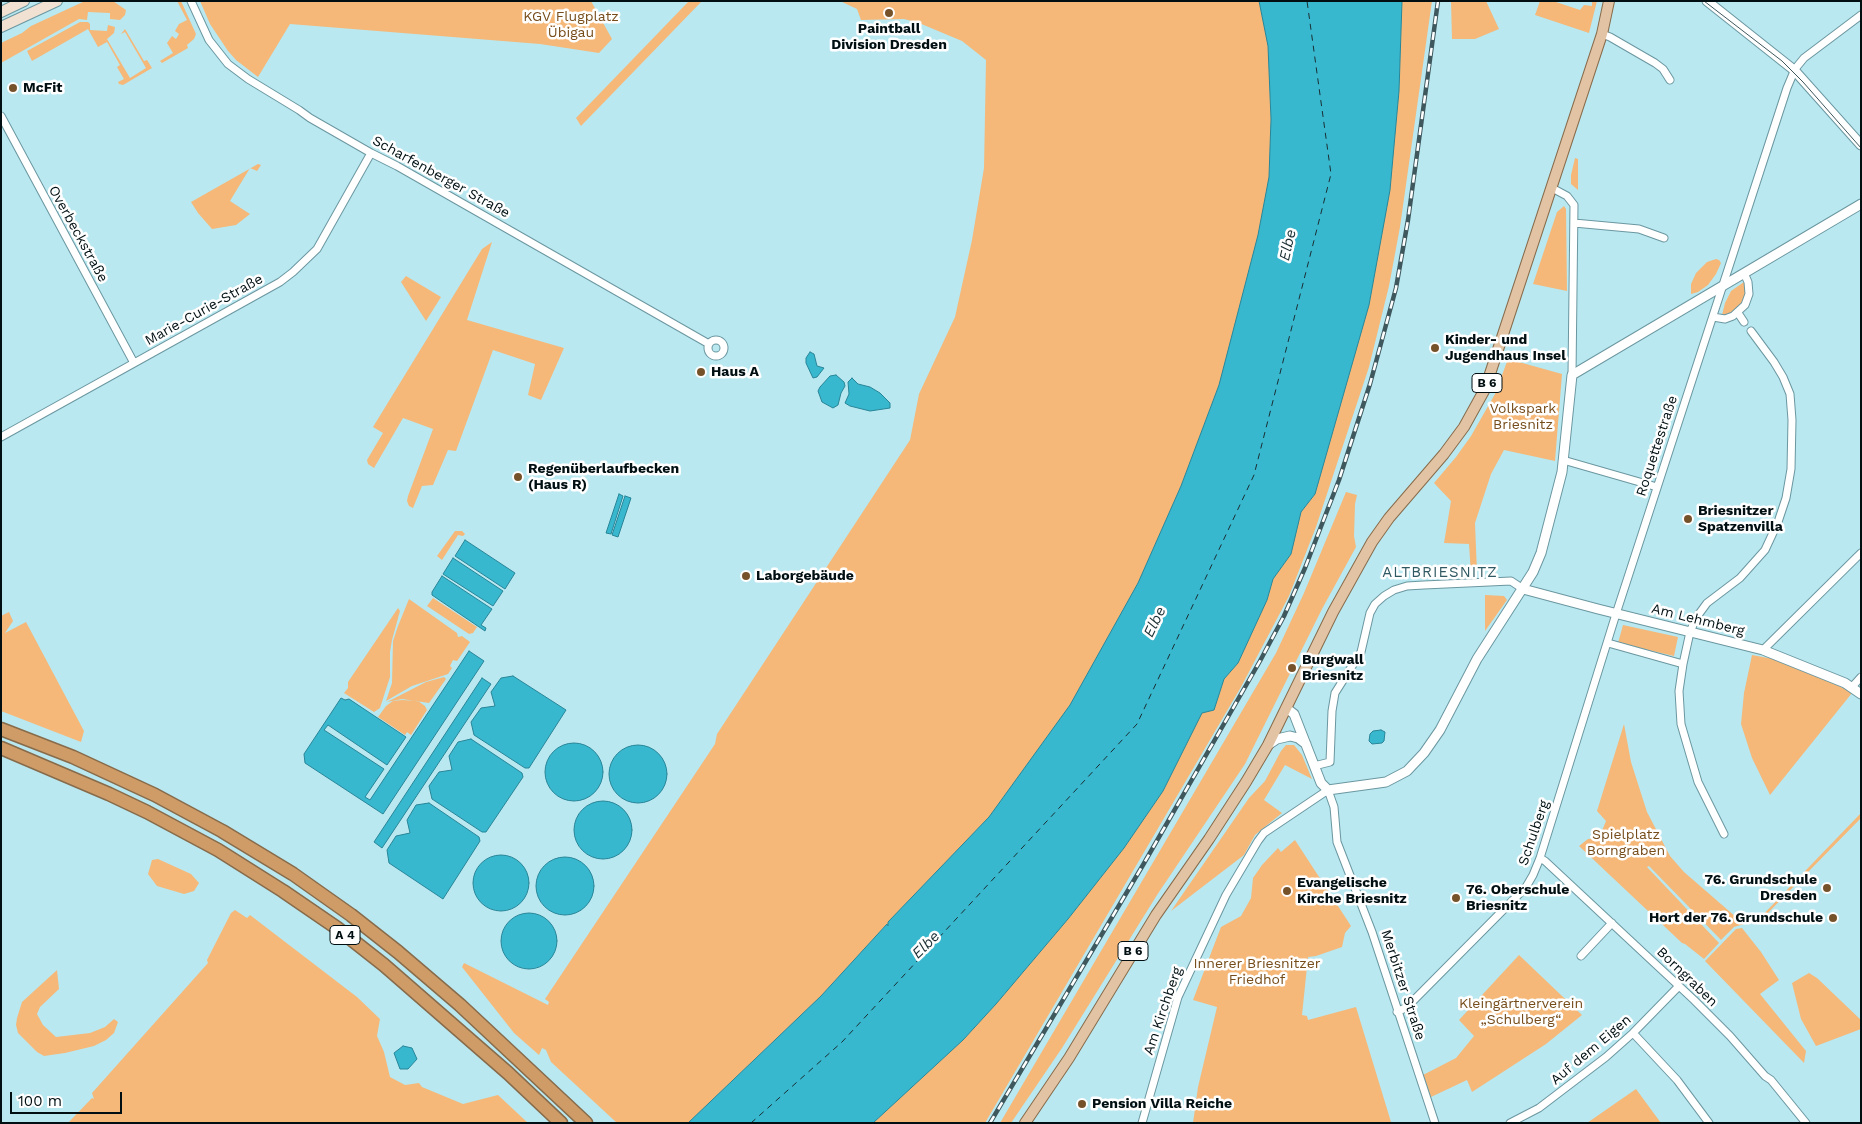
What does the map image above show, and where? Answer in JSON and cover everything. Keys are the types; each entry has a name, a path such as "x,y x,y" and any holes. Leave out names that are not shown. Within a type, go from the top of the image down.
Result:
{"highway":[{"name":"A 4","path":"1,729 117,776 222,831 293,874 351,915 398,952 446,993 586,1123"},
{"name":"A 4","path":"1,748 146,812 218,850 283,891 337,928 384,965 508,1073 561,1123"}],"main road":[{"path":"1,12 24,1"},
{"path":"1,27 57,1"},
{"name":"B 6","path":"1025,1123 1069,1058 1139,942 1234,802 1268,745 1333,612 1372,542 1389,518 1444,454 1464,427 1485,389 1602,34 1609,1"}],"street":[{"name":"Scharfenberger Straße","path":"190,1 209,40 228,64 248,79 310,118 708,344"},
{"path":"1707,1 1794,70 1861,145"},
{"path":"1794,70 1804,58 1861,15"},
{"path":"1602,34 1655,63 1663,69 1670,80"},
{"name":"Roquettestraße","path":"1616,614 1794,70"},
{"name":"Overbeckstraße","path":"1,116 134,363"},
{"name":"Marie-Curie-Straße","path":"1,437 280,282 298,268 316,249 371,153"},
{"path":"1328,790 1386,782 1400,776 1415,764 1440,730 1477,659 1523,589 1541,553 1557,494 1563,460 1572,375 1574,211 1571,200 1552,188"},
{"path":"1572,375 1861,204"},
{"path":"1574,223 1638,229 1664,238"},
{"path":"1713,317 1726,319 1738,313 1745,304 1749,294 1748,282 1744,273"},
{"path":"1738,313 1744,322"},
{"path":"1724,834 1698,782 1681,724 1679,690 1682,664 1690,632 1704,606 1740,578 1765,550 1778,522 1786,498 1791,469 1792,420 1790,394 1774,362 1751,331"},
{"path":"1563,460 1657,487"},
{"path":"1763,650 1861,553"},
{"path":"1314,766 1330,762 1330,728 1335,693 1361,652 1370,612 1384,596 1394,590 1407,586 1424,585 1510,581 1523,589"},
{"name":"Am Lehmberg","path":"1523,589 1763,650 1818,671 1852,687 1861,694"},
{"name":"Schulberg","path":"1397,1012 1406,1008 1526,886 1540,858 1616,614"},
{"path":"1608,643 1682,664"},
{"path":"1852,687 1861,678"},
{"name":"Merbitzer Straße","path":"1286,708 1294,714 1321,783 1328,790 1334,807 1337,842 1372,932 1435,1123"},
{"path":"1268,745 1277,739 1290,736 1298,738 1306,744"},
{"name":"Am Kirchberg","path":"1142,1123 1178,997 1226,895 1264,833 1328,790"},
{"name":"Borngraben","path":"1540,858 1612,923 1730,1036 1765,1076 1771,1080 1806,1123"},
{"path":"1581,956 1612,923"},
{"name":"Auf dem Eigen","path":"1510,1123 1539,1108 1570,1086 1633,1033 1679,986"},
{"path":"1633,1033 1677,1080 1709,1123"}],"green space":[{"path":"85,1 113,1 126,10 125,15 120,20 110,19 110,13 88,12 87,20 79,19 1,63 1,43 22,33 31,26"},
{"path":"177,1 181,1 196,34 194,39 187,45 188,48 162,63 160,61 173,53 167,43 172,36 176,39 179,34 175,31 179,24 187,20"},
{"name":"KGV Flugplatz Übigau","path":"200,1 591,1 612,39 599,53 540,44 290,24 258,77 236,60 228,51 210,24"},
{"path":"689,1 702,1 581,126 576,118"},
{"path":"840,1 1259,1 1268,46 1271,119 1269,177 1258,235 1219,385 1181,486 1138,583 1070,705 989,817 888,922 888,925 821,996 688,1123 617,1123 551,1062 546,1050 542,1048 539,1055 514,1033 462,967 464,963 548,1005 549,1002 545,999 715,744 717,734 910,440 919,394 955,317 972,240 984,168 986,60 962,41 919,23 904,19 861,20 857,9"},
{"path":"1402,1 1432,1 1400,227 1389,286 1369,367 1316,527 1289,596 1241,687 985,1123 873,1123 963,1040 996,1004 1068,919 1124,848 1163,791 1202,712 1214,710 1224,679 1238,663 1267,600 1273,579 1291,554 1301,512 1315,494 1369,305 1390,190 1399,91"},
{"path":"1451,1 1486,1 1499,29 1475,39 1452,39"},
{"path":"1540,1 1553,1 1580,10 1584,5 1592,6 1592,1 1597,1 1589,33 1535,15"},
{"path":"80,22 88,22 90,30 107,31 108,25 115,27 114,33 107,39 130,78 146,68 125,32 121,34 125,29 144,61 147,60 152,68 123,85 119,84 118,82 124,79 117,67 120,65 107,42 98,47 88,29 32,61 27,51"},
{"path":"1575,158 1578,159 1578,190 1571,184"},
{"path":"258,164 261,165 257,171 251,168"},
{"path":"250,169 230,201 250,214 236,225 212,229 191,202"},
{"path":"1564,206 1566,209 1567,291 1533,284 1557,212"},
{"path":"492,242 467,320 564,348 541,400 528,395 535,364 493,350 456,451 448,450 433,485 422,486 413,508 409,506 408,496 433,429 403,418 374,468 368,464 367,460 383,433 373,427 482,249"},
{"path":"1716,259 1721,263 1716,274 1708,285 1698,292 1691,294 1691,284 1696,273 1707,262"},
{"path":"406,276 441,297 426,321 401,282"},
{"path":"1744,282 1746,295 1744,302 1731,313 1722,315 1731,291"},
{"name":"Volkspark Briesnitz","path":"1508,359 1562,374 1555,461 1504,450 1491,474 1475,523 1477,573 1471,574 1469,544 1444,543 1451,501 1434,483 1471,436 1495,394"},
{"path":"1346,492 1357,495 1354,536 1356,547 1322,609 1245,764 1157,895 1062,1048 1011,1123 1000,1123 1276,653 1304,593"},
{"path":"455,531 462,531 465,534 463,536 458,535 442,560 437,556"},
{"path":"1485,595 1504,596 1507,600 1485,631"},
{"path":"433,598 477,627 473,633 469,634 427,606"},
{"path":"409,599 457,633 458,637 462,636 470,642 457,661 453,660 450,666 452,668 448,674 412,686 386,701 392,683 393,641"},
{"path":"398,608 400,611 390,652 390,677 380,708 374,712 344,693 348,688 348,682"},
{"path":"9,612 13,621 5,633 26,622 84,731 81,742 1,711 1,616"},
{"path":"1623,625 1678,637 1674,656 1618,643"},
{"path":"1752,655 1779,660 1839,684 1842,688 1845,687 1852,693 1770,795 1752,758 1741,724 1744,693"},
{"path":"444,677 446,679 429,703 402,699 387,702 426,682"},
{"path":"393,701 418,701 427,710 411,735 407,732 405,735 378,717 386,706"},
{"name":"Spielplatz Borngraben","path":"1624,724 1631,762 1647,812 1670,856 1684,872 1744,924 1734,927 1721,940 1649,866 1647,867 1719,943 1704,959 1682,943 1579,846 1588,839 1599,838 1606,821 1597,811"},
{"path":"1286,745 1294,745 1302,755 1312,779 1285,765 1264,800 1282,813 1255,835 1244,855 1171,911 1249,798 1265,781"},
{"path":"1861,813 1861,818 1758,923 1756,922"},
{"name":"Innerer Briesnitzer Friedhof","path":"1295,840 1351,926 1345,933 1342,947 1308,957 1302,1015 1307,1016 1308,1020 1356,1007 1391,1122 1193,1123 1198,1087 1217,1007 1193,1000 1221,927 1241,916 1251,898 1253,878 1262,865 1278,848 1281,852"},
{"path":"158,859 191,874 199,883 194,891 184,894 157,886 148,874 152,860"},
{"path":"235,910 247,918 250,915 357,997 380,1019 377,1036 384,1052 390,1077 405,1085 419,1083 422,1087 463,1104 498,1095 528,1123 68,1123 92,1098 94,1099 92,1093 208,963 207,960 231,913"},
{"path":"1742,928 1761,952 1779,980 1760,994 1806,1051 1804,1063 1705,961 1736,929"},
{"name":"Kleingärtnerverein „Schulberg“","path":"1519,955 1582,1015 1546,1044 1472,1092 1467,1080 1431,1097 1423,1075 1456,1058 1474,1036 1459,1020"},
{"path":"57,970 59,989 40,1007 37,1014 43,1025 56,1037 90,1033 105,1027 114,1019 118,1022 114,1033 106,1040 94,1046 44,1056 37,1052 18,1033 17,1018 22,1002"},
{"path":"1809,973 1817,978 1861,1020 1861,1029 1816,1046 1801,1019 1792,983"},
{"path":"1636,1089 1661,1123 1587,1123"}],"water":[{"name":"Elbe","path":"1259,1 1402,1 1399,91 1390,190 1369,305 1315,494 1301,512 1291,554 1273,579 1267,600 1238,663 1224,679 1214,710 1202,713 1163,791 1124,848 1068,919 963,1040 873,1123 688,1123 821,996 887,924 888,926 888,922 989,817 1070,705 1138,583 1181,486 1219,385 1258,235 1269,177 1271,119 1268,46"},
{"path":"810,352 814,354 817,366 824,368 817,377 813,378 806,363 806,358"},
{"path":"836,375 844,382 845,386 838,405 833,408 822,402 818,391 830,376"},
{"path":"852,378 858,384 870,387 880,393 890,403 890,408 870,411 845,403 849,394 848,382"},
{"path":"619,494 623,496 611,534 606,533"},
{"path":"625,496 631,498 618,537 612,535"},
{"path":"465,540 515,573 505,589 455,556"},
{"path":"453,558 503,591 493,606 443,574"},
{"path":"442,576 492,609 481,625 486,628 485,631 432,595"},
{"path":"469,651 484,661 383,814 305,763 304,754 341,698 349,699 406,737 387,765 328,725 324,730 384,769 365,797 370,800"},
{"path":"513,676 566,710 529,768 525,768 474,735 471,722 481,708 495,706 491,692 501,678"},
{"path":"482,678 491,684 382,848 374,842"},
{"path":"1381,730 1385,732 1384,741 1372,744 1369,741 1370,734 1373,731"},
{"path":"471,739 522,773 523,777 486,832 482,832 432,799 429,786 439,772 452,770 449,756 458,742"},
{"path":"574,743 585,745 598,756 603,772 601,783 590,796 574,801 563,799 550,788 545,772 547,761 558,748"},
{"path":"638,745 654,750 662,758 667,774 662,790 654,798 638,803 622,798 614,790 609,774 614,758 622,750"},
{"path":"603,801 614,803 627,814 632,830 630,841 619,854 603,859 592,857 579,846 574,830 576,819 587,806"},
{"path":"429,803 479,837 480,841 443,899 389,863 387,850 396,836 410,833 407,820 416,805"},
{"path":"495,855 507,855 517,859 525,867 529,883 525,899 517,907 507,911 495,911 485,907 477,899 473,889 473,877 477,867 485,859"},
{"path":"565,857 581,862 589,870 594,886 589,902 581,910 565,915 549,910 541,902 536,886 541,870 549,862"},
{"path":"523,913 535,913 549,921 557,935 555,952 549,961 535,969 523,969 513,964 506,957 501,947 501,935 506,925 513,918"},
{"path":"403,1046 412,1048 417,1059 408,1069 400,1069 394,1053"}],"ferry route":[{"path":"751,1123 842,1042 1137,724 1254,475 1331,174 1307,1"}],"tram line":[{"path":"1704,1 1782,61 1861,148"}],"railway":[{"path":"990,1123 1143,865 1260,661 1284,616 1305,568 1339,480 1370,384 1396,288 1408,220 1438,1"}],"place":[{"name":"Paintball Division Dresden","path":"889,13"},
{"name":"McFit","path":"13,88"},
{"name":"Kinder- und Jugendhaus Insel","path":"1435,348"},
{"name":"Haus A","path":"701,372"},
{"name":"Regenüberlaufbecken (Haus R)","path":"518,477"},
{"name":"Briesnitzer Spatzenvilla","path":"1688,519"},
{"name":"Laborgebäude","path":"746,576"},
{"name":"Burgwall Briesnitz","path":"1292,668"},
{"name":"76. Grundschule Dresden","path":"1827,888"},
{"name":"Evangelische Kirche Briesnitz","path":"1287,891"},
{"name":"76. Oberschule Briesnitz","path":"1456,898"},
{"name":"Hort der 76. Grundschule","path":"1833,918"},
{"name":"Pension Villa Reiche","path":"1082,1104"}],"district":[{"name":"ALTBRIESNITZ","path":"1440,573"}]}
